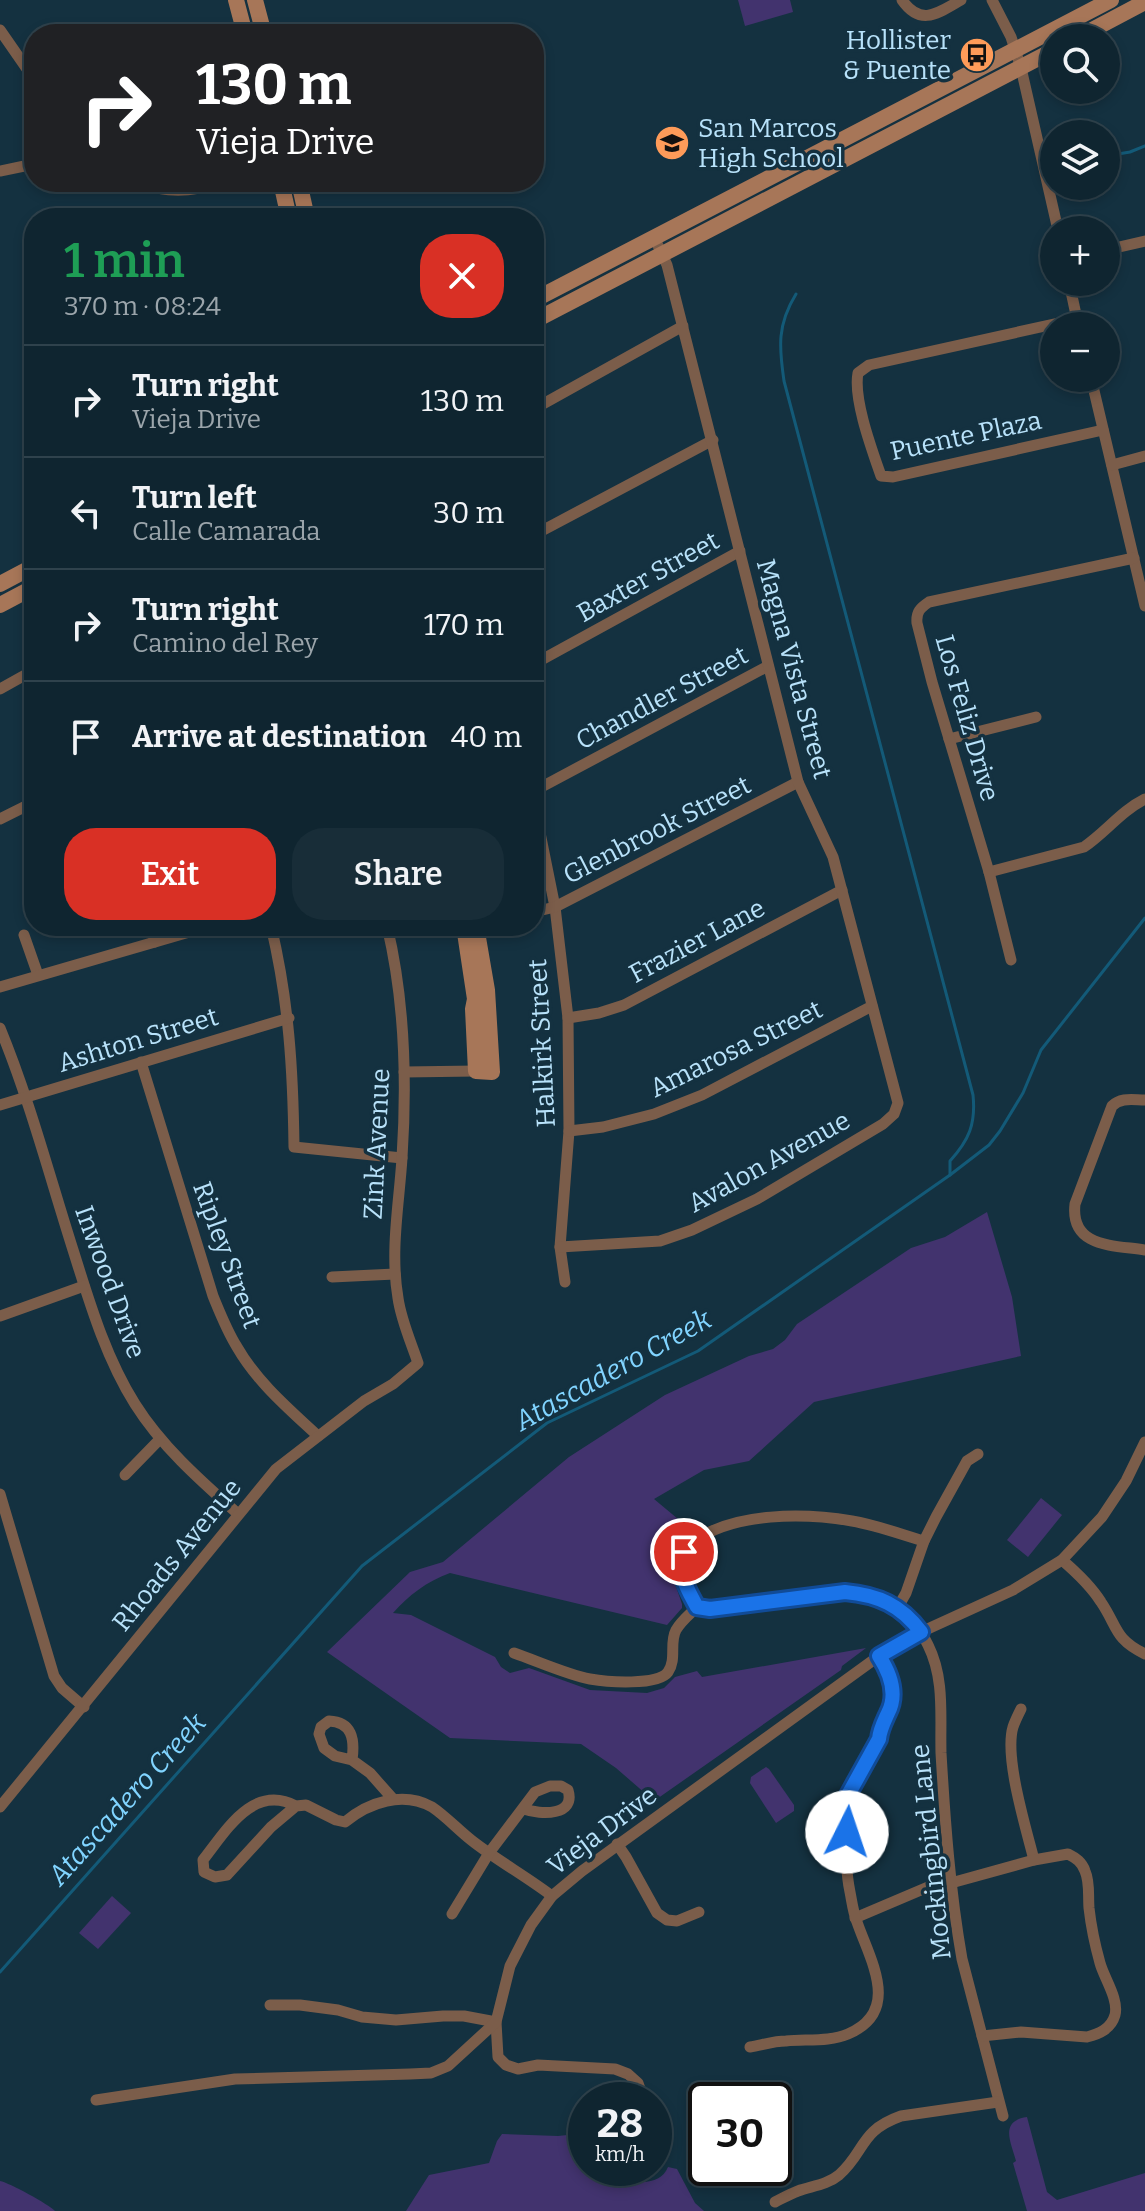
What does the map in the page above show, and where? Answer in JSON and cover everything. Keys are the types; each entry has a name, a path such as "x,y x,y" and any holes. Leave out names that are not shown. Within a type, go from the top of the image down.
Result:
{"main road":[{"path":"236,0 239,24"},
{"path":"255,0 261,24"},
{"path":"544,295 1111,0"},
{"path":"1103,24 1145,2"},
{"path":"544,316 1040,58"},
{"path":"0,584 24,571"},
{"path":"0,605 24,592"},
{"path":"466,936 475,999 476,1071 492,1072 489,1012 478,936"}],"street":[{"path":"902,0 909,10 926,16 961,0"},
{"path":"992,0 1016,50 1055,216"},
{"path":"0,30 24,65"},
{"path":"0,171 24,166"},
{"name":"Magna Vista Street","path":"654,237 662,252 683,326 798,782 833,857 898,1103 896,1110"},
{"path":"1120,247 1145,241"},
{"path":"544,403 683,326"},
{"name":"Puente Plaza","path":"1040,331 869,365 854,372 879,480 1103,430"},
{"path":"1094,392 1145,606"},
{"path":"544,530 713,440"},
{"path":"1112,465 1145,456"},
{"name":"Baxter Street","path":"544,659 740,551"},
{"name":"Los Feliz Drive","path":"1011,960 989,872 917,623 916,604 1134,558"},
{"name":"Chandler Street","path":"544,786 768,666"},
{"path":"0,689 24,676"},
{"path":"949,739 1036,717"},
{"name":"Glenbrook Street","path":"544,910 555,907 798,782"},
{"path":"989,872 1084,847 1129,807 1145,799"},
{"path":"0,819 24,807"},
{"name":"Halkirk Street","path":"544,853 555,907 568,1018 569,1131 560,1247 565,1282"},
{"name":"Frazier Lane","path":"568,1018 624,1005 842,890"},
{"path":"24,936 38,975"},
{"path":"154,936 155,942"},
{"path":"0,987 176,936"},
{"path":"273,936 289,1018 293,1074 291,1150 402,1158"},
{"name":"Zink Avenue","path":"389,936 399,994 404,1072 402,1158 394,1233 395,1274 398,1301 418,1363"},
{"name":"Amarosa Street","path":"569,1131 603,1127 654,1114 690,1100 872,1006"},
{"name":"Ashton Street","path":"0,1105 289,1018"},
{"name":"Inwood Drive","path":"0,1028 111,1360 135,1404 160,1439 238,1514"},
{"name":"Ripley Street","path":"141,1062 222,1319 237,1349 252,1369 273,1394 318,1436"},
{"path":"404,1072 476,1071"},
{"path":"1145,1100 1124,1099 1112,1106 1074,1214 1077,1225 1093,1242 1145,1250"},
{"name":"Avalon Avenue","path":"560,1247 660,1241 692,1230 757,1199 883,1124 896,1110"},
{"path":"332,1277 395,1274"},
{"path":"0,1316 84,1286"},
{"name":"Rhoads Avenue","path":"0,1807 276,1469 418,1363"},
{"path":"125,1475 160,1439"},
{"name":"Vieja Drive","path":"496,2022 510,1966 531,1925 552,1896 617,1844 879,1656 921,1632 1013,1590 1062,1560 1102,1517 1126,1481 1145,1442"},
{"path":"697,1607 710,1609 845,1592 863,1594 898,1607 924,1541 967,1461 978,1454"},
{"path":"0,1494 54,1676 62,1688 84,1707"},
{"path":"697,1607 682,1574 680,1560 690,1544 719,1527 735,1522 822,1517 853,1521 924,1541"},
{"path":"1062,1560 1102,1604 1122,1639 1145,1654"},
{"path":"514,1653 590,1679 647,1681 661,1678 672,1663 677,1629 697,1607"},
{"name":"Mockingbird Lane","path":"898,1607 921,1632 937,1667 951,1883 962,1959 1003,2116"},
{"path":"750,2047 845,2036 869,2019 877,2006 879,1990 876,1973 855,1918 849,1887 846,1805 848,1795 879,1739 893,1701 891,1681 879,1656"},
{"path":"1021,1709 1012,1729 1014,1772 1034,1860"},
{"path":"352,1760 370,1773 393,1799"},
{"path":"296,1806 271,1827 227,1875 215,1877 204,1872 203,1860 238,1817 254,1804 267,1799 286,1801 296,1806 306,1805 345,1822 374,1804 393,1799 411,1800 434,1808 489,1853 552,1896"},
{"path":"452,1914 489,1853 514,1817 524,1809"},
{"path":"617,1844 657,1913 667,1920 677,1921 699,1912"},
{"path":"855,1918 928,1887 1034,1860 1068,1854 1075,1857 1084,1867 1087,1877 1096,1946 1116,2013 1106,2029 1087,2037 1021,2032 982,2036"},
{"path":"270,2005 300,2005 396,2020 464,2016 496,2022"},
{"path":"496,2022 498,2057 506,2065 518,2069 538,2065 615,2069 637,2082"},
{"path":"96,2100 235,2079 431,2073 448,2066 496,2022"},
{"path":"775,2202 796,2191 836,2178 874,2129 887,2121 901,2116 998,2102"}],"shaded area":[{"path":"738,0 790,0 793,12 745,26"},
{"path":"987,1212 1012,1297 1021,1356 814,1402 749,1461 704,1470 654,1499 678,1519 689,1535 672,1560 672,1575 682,1608 667,1625 450,1573 418,1590 393,1613 411,1615 495,1657 501,1667 510,1673 529,1668 590,1690 647,1693 664,1688 675,1677 697,1671 702,1677 866,1648 841,1670 654,1801 616,1768 581,1744 450,1738 327,1652 410,1572 443,1562 569,1457 665,1395 749,1356 773,1349 785,1340 797,1324 911,1248 945,1237"},
{"path":"1041,1498 1062,1515 1028,1557 1007,1540"},
{"path":"766,1767 794,1805 794,1811 776,1823 750,1783 751,1777"},
{"path":"112,1896 131,1913 98,1949 79,1933"},
{"path":"1027,2117 1047,2192 1057,2200 1145,2173 1145,2211 1027,2211 1013,2163 1016,2161 1009,2133 1013,2123"},
{"path":"502,2134 568,2135 568,2186 672,2186 672,2168 677,2169 695,2203 704,2211 406,2211 429,2175 489,2163"},
{"path":"0,2181 29,2194 55,2211 0,2211"}],"waterway":[{"path":"1120,154 1145,146"},
{"path":"796,294 785,316 781,336 784,381 973,1095 972,1123 962,1146 950,1161 950,1175"},
{"name":"Atascadero Creek","path":"0,1972 362,1566 547,1423 698,1351 989,1145 1023,1093 1041,1050 1145,918"}],"place":[{"name":"Hollister & Puente","path":"977,55"},
{"name":"San Marcos High School","path":"672,143"}],"route":[{"path":"684,1552 680,1560 682,1574 697,1607 710,1609 845,1592 863,1594 898,1607 921,1632 879,1656 891,1681 893,1701 879,1739 848,1795 847,1832"}]}
